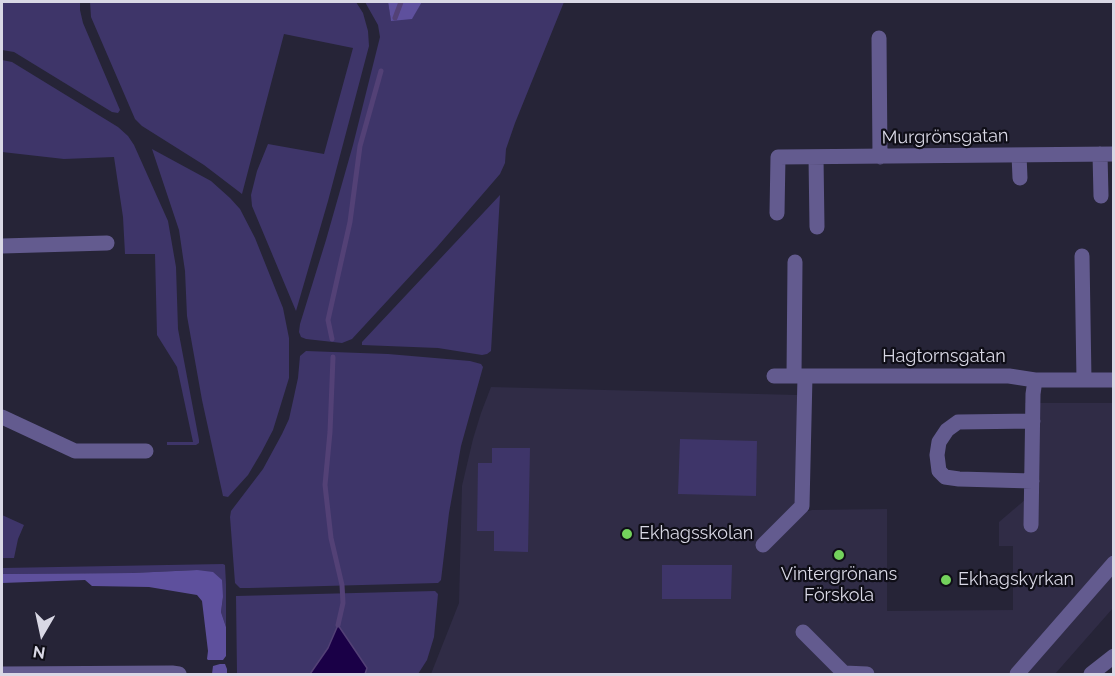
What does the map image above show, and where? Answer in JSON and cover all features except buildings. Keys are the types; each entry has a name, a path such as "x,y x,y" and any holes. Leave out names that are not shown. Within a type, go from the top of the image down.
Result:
{"street":[{"path":"879,38 880,157"},
{"path":"1101,196 1107,154"},
{"name":"Murgrönsgatan","path":"777,213 778,157 1107,154"},
{"path":"1019,155 1020,178"},
{"path":"816,157 816,227"},
{"path":"2,246 107,243"},
{"path":"1083,256 1084,380"},
{"path":"763,545 802,506 795,262"},
{"name":"Hagtornsgatan","path":"774,376 1009,376 1035,380 1113,380"},
{"path":"1031,525 1035,380"},
{"path":"2,417 75,451 146,451"},
{"path":"1032,481 958,480 945,477 939,471 937,455 939,442 947,430 958,422 1033,421"},
{"path":"1017,675 1113,563"},
{"path":"803,632 844,673 867,675"},
{"path":"1091,675 1113,656"},
{"path":"2,674 172,673 179,675"}],"shaded area":[{"path":"2,2 80,2 83,23 120,110 118,113 112,112 14,52 2,50"},
{"path":"90,2 356,2 363,13 369,46 296,311 252,206 251,195 257,171 268,144 324,154 353,48 284,34 242,194 204,165 142,126 135,119 91,17"},
{"path":"365,2 388,2 391,20 412,18 422,2 564,2 515,123 500,174 437,247 352,339 342,343 306,339 301,337 299,332 300,324 353,145 380,37 378,25"},
{"path":"388,2 422,2 412,19 391,21"},
{"path":"2,60 12,62 118,127 134,145 168,221 176,267 178,329 199,440 196,445 167,445 167,442 193,442 177,367 157,335 155,254 125,254 123,217 114,157 64,159 2,152"},
{"path":"152,149 211,181 240,209 255,238 283,308 289,338 289,378 273,430 248,475 228,497 223,496 202,400 187,316 185,271 179,230"},
{"path":"500,195 491,351 482,355 438,348 362,345 362,342"},
{"path":"306,351 388,354 470,361 481,364 483,367 461,446 449,513 441,580 438,583 240,588 235,583 231,511 263,469 282,434 289,419 298,378 300,356"},
{"name":"Ekhagsskolan","path":"491,387 797,395 805,512 887,509 887,611 1013,610 1013,546 999,546 999,522 1026,499 1025,403 1113,403 1113,608 1055,674 431,674 459,603 462,486 473,439"},
{"path":"680,439 757,441 756,496 678,494"},
{"path":"492,448 530,448 528,552 494,551 494,531 477,531 478,463 492,463"},
{"path":"2,515 24,525 14,558 2,558"},
{"path":"225,565 226,584 226,627 221,612 223,597 197,570 2,574 2,568"},
{"path":"662,565 732,565 731,599 662,599"},
{"path":"197,570 213,572 222,580 221,612 226,627 226,656 223,660 207,659 202,601 197,595 149,587 92,586 85,580 2,583 2,574"},
{"path":"435,591 438,594 434,637 427,660 418,674 365,674 367,668 338,626 328,648 310,674 237,674 236,596"},
{"path":"338,625 367,668 365,674 310,674 328,648"},
{"path":"225,664 227,674 212,674 213,666"}],"waterway":[{"path":"395,18 401,2"},
{"path":"332,339 328,320 350,222 360,146 381,71"},
{"path":"333,357 325,485 331,538 342,585 343,603 338,625"}],"place":[{"name":"Ekhagsskolan","path":"627,534"},
{"name":"Vintergrönans Förskola","path":"839,555"},
{"name":"Ekhagskyrkan","path":"946,580"}]}
